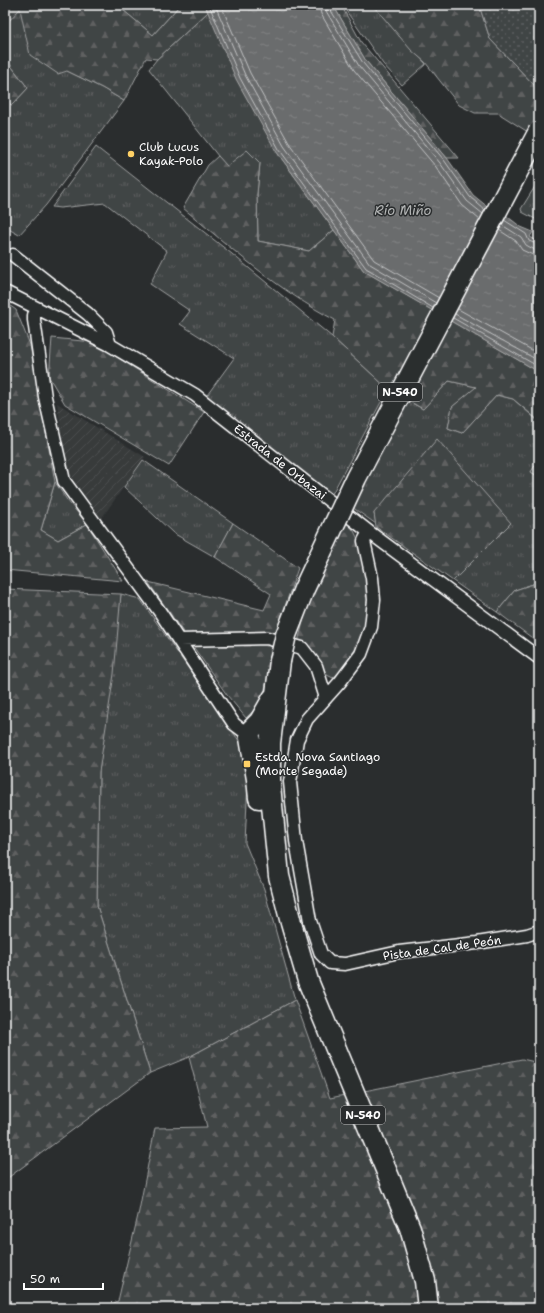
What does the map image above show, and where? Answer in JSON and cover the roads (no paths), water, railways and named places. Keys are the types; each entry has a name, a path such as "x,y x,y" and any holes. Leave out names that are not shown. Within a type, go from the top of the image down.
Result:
{"highway":[{"name":"N-540","path":"428,1308 425,1281 410,1228 308,981 291,923 279,876 270,784 270,743 280,661 286,635 304,590 356,478 539,131"},
{"path":"275,694 263,715 249,732 257,779 261,835 267,858 279,876"}],"street":[{"path":"524,176 539,150"},
{"path":"13,255 88,314 106,332 110,345"},
{"name":"Estrada de Orbazai","path":"5,292 110,345 195,395 369,532 539,658"},
{"path":"38,310 34,315 34,320 45,397 64,481 160,612 234,724 242,730 249,732"},
{"path":"291,923 310,921 296,841 290,782 297,740 307,719 361,654 371,627 374,600 372,578 364,541 369,532"},
{"path":"179,640 267,638 302,648 316,666 326,698"},
{"path":"270,784 290,782"},
{"name":"Pista de Cal de Peón","path":"310,921 321,954 330,963 345,964 399,952 477,943 528,935 539,931"}],"water":[{"name":"Río Miño","path":"205,5 333,5 366,61 447,158 473,195 494,212 508,217 521,227 533,232 530,237 539,242 539,372 364,271 276,151 236,79"}],"place":[{"name":"Club Lucus Kayak-Polo","path":"131,154"},
{"name":"Estda. Nova Santiago (Monte Segade)","path":"247,764"}]}
